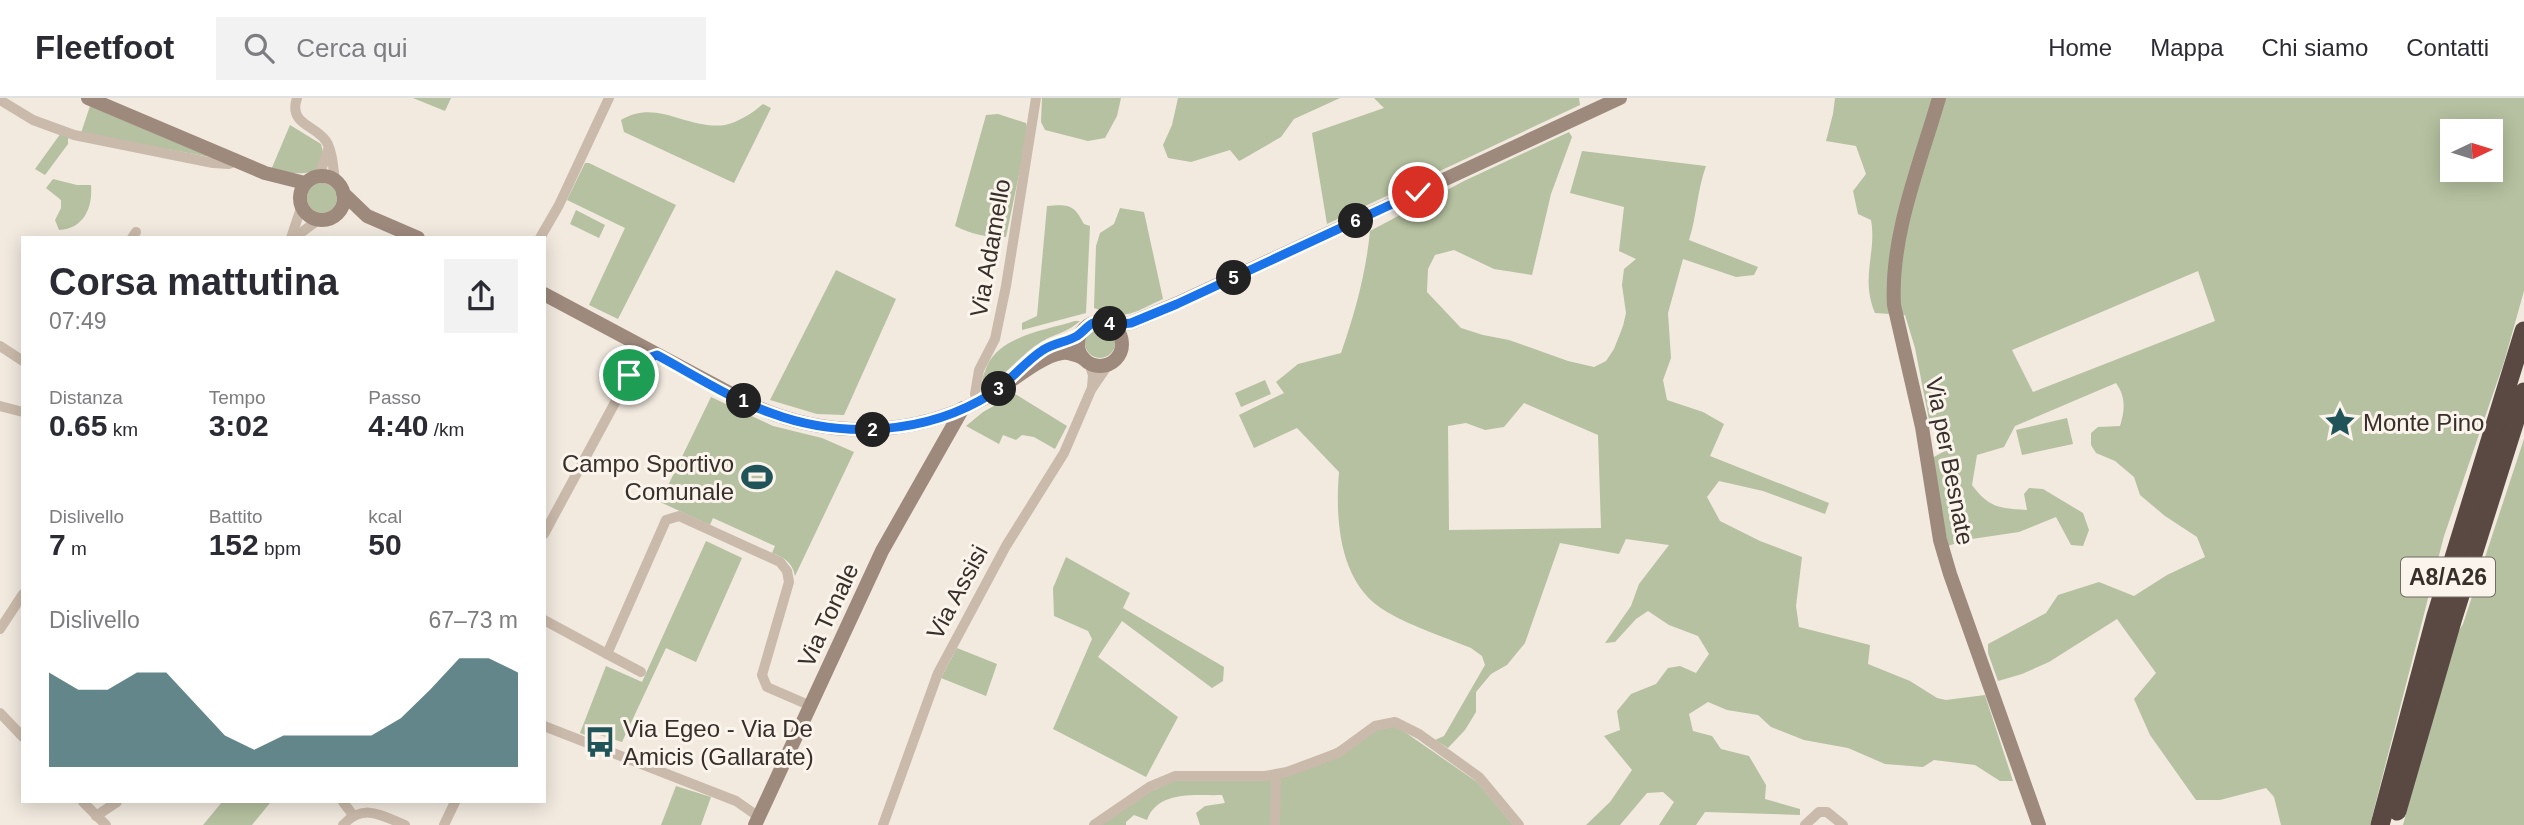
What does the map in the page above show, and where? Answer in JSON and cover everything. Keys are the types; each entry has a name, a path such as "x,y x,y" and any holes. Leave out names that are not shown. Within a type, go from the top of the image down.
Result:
{"highway":[{"name":"A8/A26","path":"2380,825 2437,616 2524,331"},
{"name":"A8/A26","path":"2393,825 2452,621 2524,392"}],"street":[{"path":"88,98 265,173 305,183 319,176 329,148"},
{"path":"297,98 296,114 299,120 319,134 329,148 342,206 334,216"},
{"path":"541,236 559,205 609,98"},
{"name":"Via Adamello","path":"977,401 975,394 979,370 995,339 1006,286 1036,98"},
{"path":"1112,325 1131,323 1177,304 1620,98"},
{"name":"Via per Besnate","path":"1939,98 1896,249 1894,305 1922,427 1940,540 2039,825"},
{"path":"1,103 33,120 74,135 213,163 229,164 236,161"},
{"path":"265,173 290,188 306,214 318,220"},
{"path":"319,176 339,187 367,216 413,236"},
{"path":"292,236 305,183"},
{"path":"295,236 318,220 334,216 367,216"},
{"path":"546,295 769,413 813,425 859,430 916,424 963,408 1053,355 1070,353 1099,366 1108,365 1118,357 1122,344 1136,331 1177,304"},
{"path":"1010,382 1043,350 1080,335 1093,323 1106,322 1112,325 1119,333 1122,344"},
{"path":"1080,335 1078,347 1086,360"},
{"path":"631,373 634,356 632,341"},
{"path":"0,346 21,360"},
{"path":"546,530 631,373 640,361 657,355"},
{"name":"Via Assisi","path":"1086,360 1093,375 1091,390"},
{"name":"Via Assisi","path":"883,825 938,673 1006,546 1064,453 1091,390 1108,365"},
{"path":"0,406 21,411"},
{"name":"Via Tonale","path":"759,822 882,551 963,408"},
{"path":"940,416 948,438"},
{"path":"607,654 666,520 679,516 780,562 787,571 789,582 762,675 767,687 811,706"},
{"path":"0,629 21,597"},
{"path":"546,621 641,672"},
{"path":"0,713 21,735"},
{"path":"1094,825 1151,786 1175,776 1276,774 1338,753 1375,726 1395,722 1419,734 1479,777 1518,825"},
{"path":"546,727 736,801 759,822"},
{"path":"1275,825 1276,774"},
{"path":"84,803 106,825"},
{"path":"96,816 116,803"},
{"path":"344,803 353,815"},
{"path":"444,825 455,803"},
{"path":"343,825 353,815 364,812 404,825"},
{"path":"1805,825 1819,813 1827,813 1843,825"}],"green space":[{"path":"413,98 451,98 445,111"},
{"path":"1042,98 1121,98 1117,116 1105,138 1088,141 1045,130 1041,122"},
{"path":"1178,98 1340,98 1294,119 1281,137 1239,161 1230,150 1191,162 1168,158 1163,145 1172,125"},
{"path":"1374,98 1579,98 1580,105 1327,224 1312,133 1384,108"},
{"path":"1835,98 2524,98 2524,291 2504,362 2444,536 2370,825 2281,825 2274,797 2266,788 2220,800 2196,800 2150,735 2134,699 2156,673 2117,619 2049,662 1998,681 1988,653 1988,644 2046,613 2058,595 2099,582 2134,596 2167,575 2205,557 2197,537 2140,495 2134,477 2115,461 2096,453 2091,445 2091,433 2098,427 2120,426 2124,404 2116,383 2015,426 2004,447 1977,455 1972,485 1984,498 2002,507 2027,510 2024,494 2029,488 2043,489 2083,513 2089,530 2083,546 2071,545 2056,517 2019,532 1965,540 1948,546 1932,458 1954,446 1929,420 1915,348 1905,315 1875,313 1869,288 1871,220 1858,214 1853,191 1866,174 1856,146 1826,141","holes":["2198,271 2215,321 2033,392 2012,350"]},
{"path":"763,104 771,108 734,183 624,132 621,120 647,112 697,123 725,125 745,117"},
{"path":"90,106 210,157 81,133"},
{"path":"998,114 1026,123 1028,131 1006,237 980,235 955,226 986,115"},
{"path":"290,125 321,144 323,156 316,170 290,173 271,170"},
{"path":"1569,132 1572,137 1551,194 1532,275 1494,269 1454,250 1435,255 1428,269 1427,292 1461,328 1594,367 1606,361 1623,326 1626,313 1622,285 1624,269 1636,259 1619,251 1624,207 1570,193 1582,151 1706,166 1689,240 1758,267 1754,275 1736,277 1683,259 1668,313 1671,358 1663,380 1667,400 1703,412 1724,424 1710,456 1829,503 1825,514 1763,491 1719,481 1707,497 1720,521 1760,541 1802,557 1796,606 1799,627 1870,645 1868,664 1910,681 1937,698 1946,700 1985,695 2013,781 2000,781 1975,765 1934,760 1923,767 1885,764 1848,748 1804,740 1771,727 1758,715 1727,710 1708,702 1689,714 1693,731 1712,736 1721,749 1749,756 1766,785 1765,799 1800,809 1800,815 1705,812 1696,825 1659,825 1674,802 1663,792 1647,793 1620,825 1586,825 1610,802 1632,770 1604,736 1620,730 1617,711 1631,694 1656,684 1668,668 1680,666 1696,673 1709,654 1698,636 1669,625 1648,611 1636,619 1615,642 1605,643 1631,606 1639,584 1669,545 1626,539 1619,554 1560,543 1525,643 1507,665 1491,674 1476,692 1476,712 1465,730 1448,748 1435,740 1444,736 1485,665 1482,656 1471,648 1387,612 1371,600 1359,585 1344,550 1338,510 1339,472 1297,428 1254,448 1239,415 1284,393 1276,382 1298,364 1341,353 1359,293 1370,231 1464,181","holes":["1524,403 1598,435 1601,528 1449,530 1448,426 1466,423 1485,430 1504,427"]},
{"path":"61,133 68,136 68,144 45,175 35,169"},
{"path":"585,163 676,205 618,319 589,305 625,228 567,200"},
{"path":"53,179 77,185 91,185 90,201 85,215 75,226 68,229 59,230 55,220 61,208 61,200 46,188"},
{"path":"322,183 332,188 337,198 332,208 322,213 312,208 307,198 312,188"},
{"path":"1047,206 1070,207 1077,212 1084,224 1090,226 1086,313 1022,330 1022,323 1037,316"},
{"path":"1120,208 1144,212 1163,299 1122,315 1094,308 1096,246 1100,233 1114,224"},
{"path":"576,210 605,225 599,238 570,224"},
{"path":"836,270 896,299 844,415 817,414 770,400"},
{"path":"1080,321 1041,342 984,387 983,379 987,366 1002,348 1038,331"},
{"path":"1100,328 1111,332 1115,343 1111,354 1100,358 1089,354 1085,343 1089,332"},
{"path":"1265,380 1271,394 1241,407 1235,393"},
{"path":"1015,394 1067,426 1055,449 1034,437 1022,435 1016,440 1003,435 999,444 966,426 983,412"},
{"name":"Campo Sportivo Comunale","path":"711,397 773,426 822,438 854,452 795,576 787,561 772,553 775,546 713,518 710,525 660,502"},
{"path":"2067,418 2073,444 2022,455 2016,430"},
{"path":"2524,439 2524,825 2403,825 2452,642 2463,624"},
{"path":"706,541 742,558 696,662 666,648 622,742 593,733 591,737 580,733 606,666 642,682"},
{"path":"1066,557 1130,593 1123,608 1224,667 1223,681 1212,688 1122,621 1098,657 1178,717 1146,777 1053,729 1092,639 1088,631 1054,616 1053,588"},
{"path":"957,648 997,664 986,696 941,678"},
{"path":"1396,726 1477,782 1513,825 1278,825 1279,776 1373,730"},
{"path":"1272,778 1272,825 1200,825 1196,813 1205,806 1225,803 1222,795 1189,795 1168,799 1152,810 1147,820 1134,815 1126,825 1101,825 1141,796 1175,780"},
{"path":"676,786 711,797 701,825 661,825"},
{"path":"221,803 270,803 252,825 203,825"}],"place":[{"name":"Monte Pino","path":"2340,422"},
{"name":"Campo Sportivo Comunale","path":"757,477"},
{"name":"Via Egeo - Via De Amicis (Gallarate)","path":"600,742"}],"route":[{"path":"629,375 640,361 657,355 769,413 807,424 859,430 916,424 989,396 1010,382 1043,350 1080,335 1093,323 1131,323 1418,192"}]}
